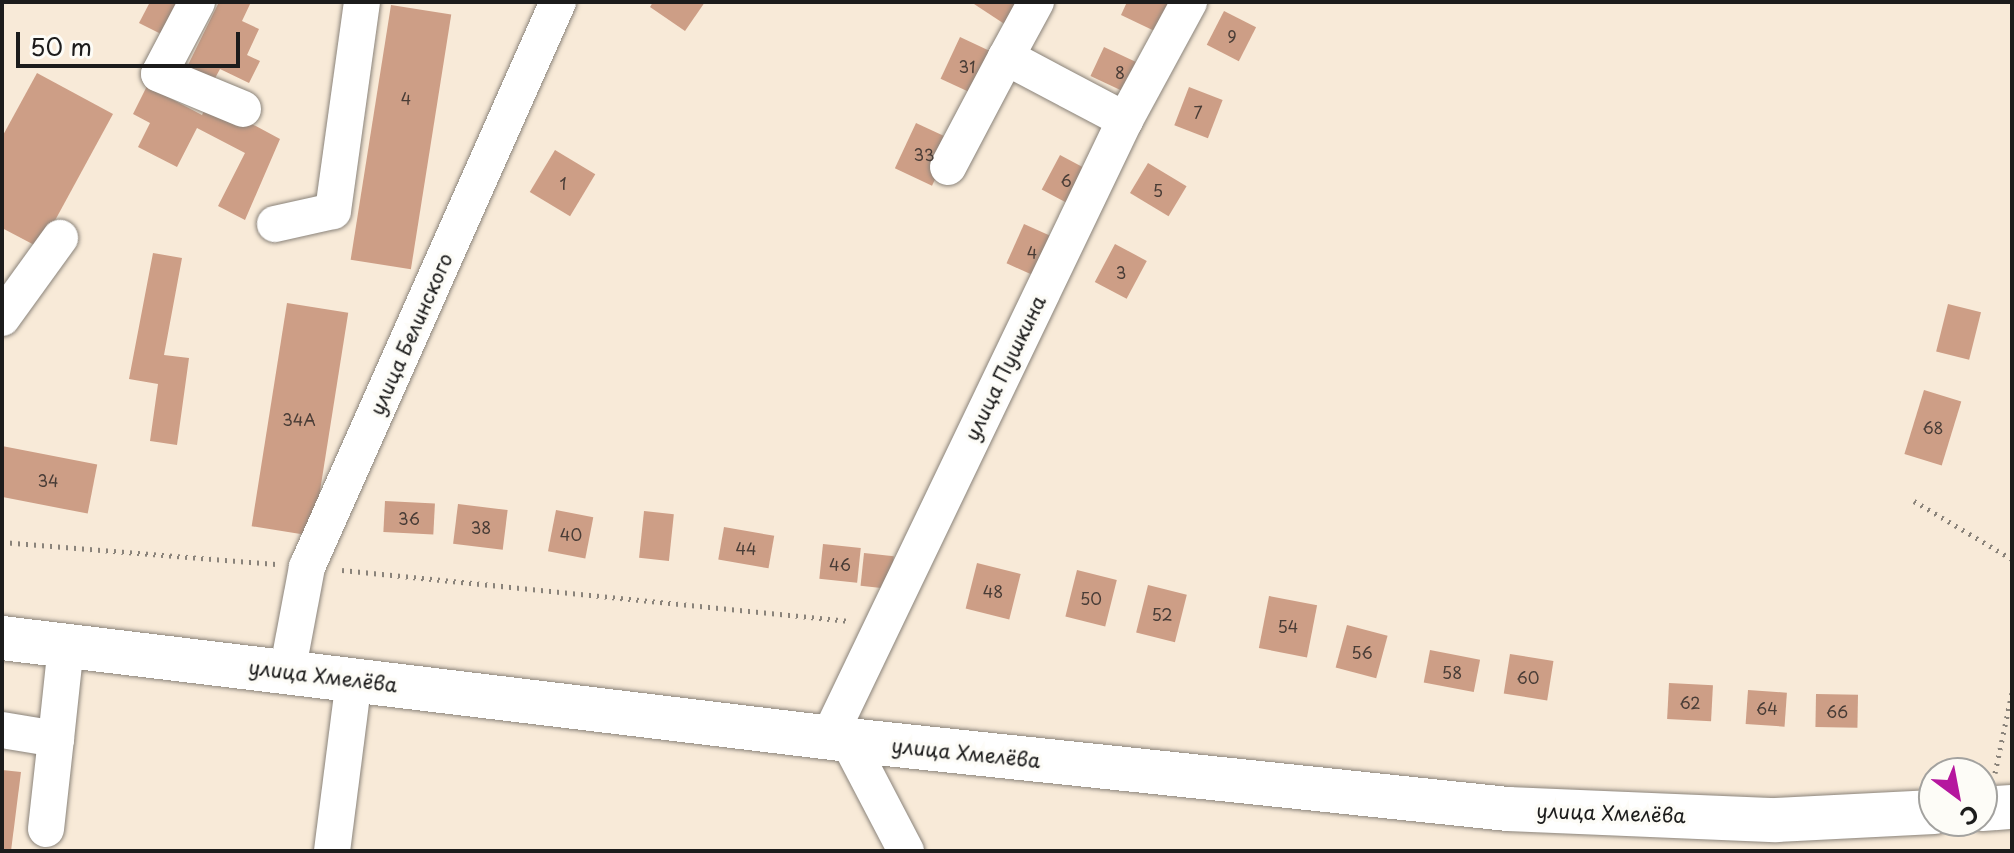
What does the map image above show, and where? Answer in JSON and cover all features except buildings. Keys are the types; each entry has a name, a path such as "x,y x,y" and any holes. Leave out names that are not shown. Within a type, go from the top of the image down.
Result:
{"main road":[{"name":"улица Хмелёва","path":"2,638 838,739 1508,809 1776,820 1918,813"}],"street":[{"path":"197,2 159,74 243,109"},
{"path":"275,224 333,211 362,2"},
{"name":"улица Белинского","path":"287,673 307,567 558,2"},
{"path":"948,167 1036,2"},
{"name":"улица Пушкина","path":"838,739 881,625 1125,120 1189,2"},
{"path":"1006,57 1125,120"},
{"path":"2,318 60,238"},
{"path":"46,829 66,646"},
{"path":"332,851 354,680"},
{"path":"2,730 56,739"},
{"path":"838,739 906,851"}],"path":[{"path":"1914,501 2012,559"},
{"path":"2,542 307,567 881,625"},
{"path":"1998,782 2012,692"}]}
